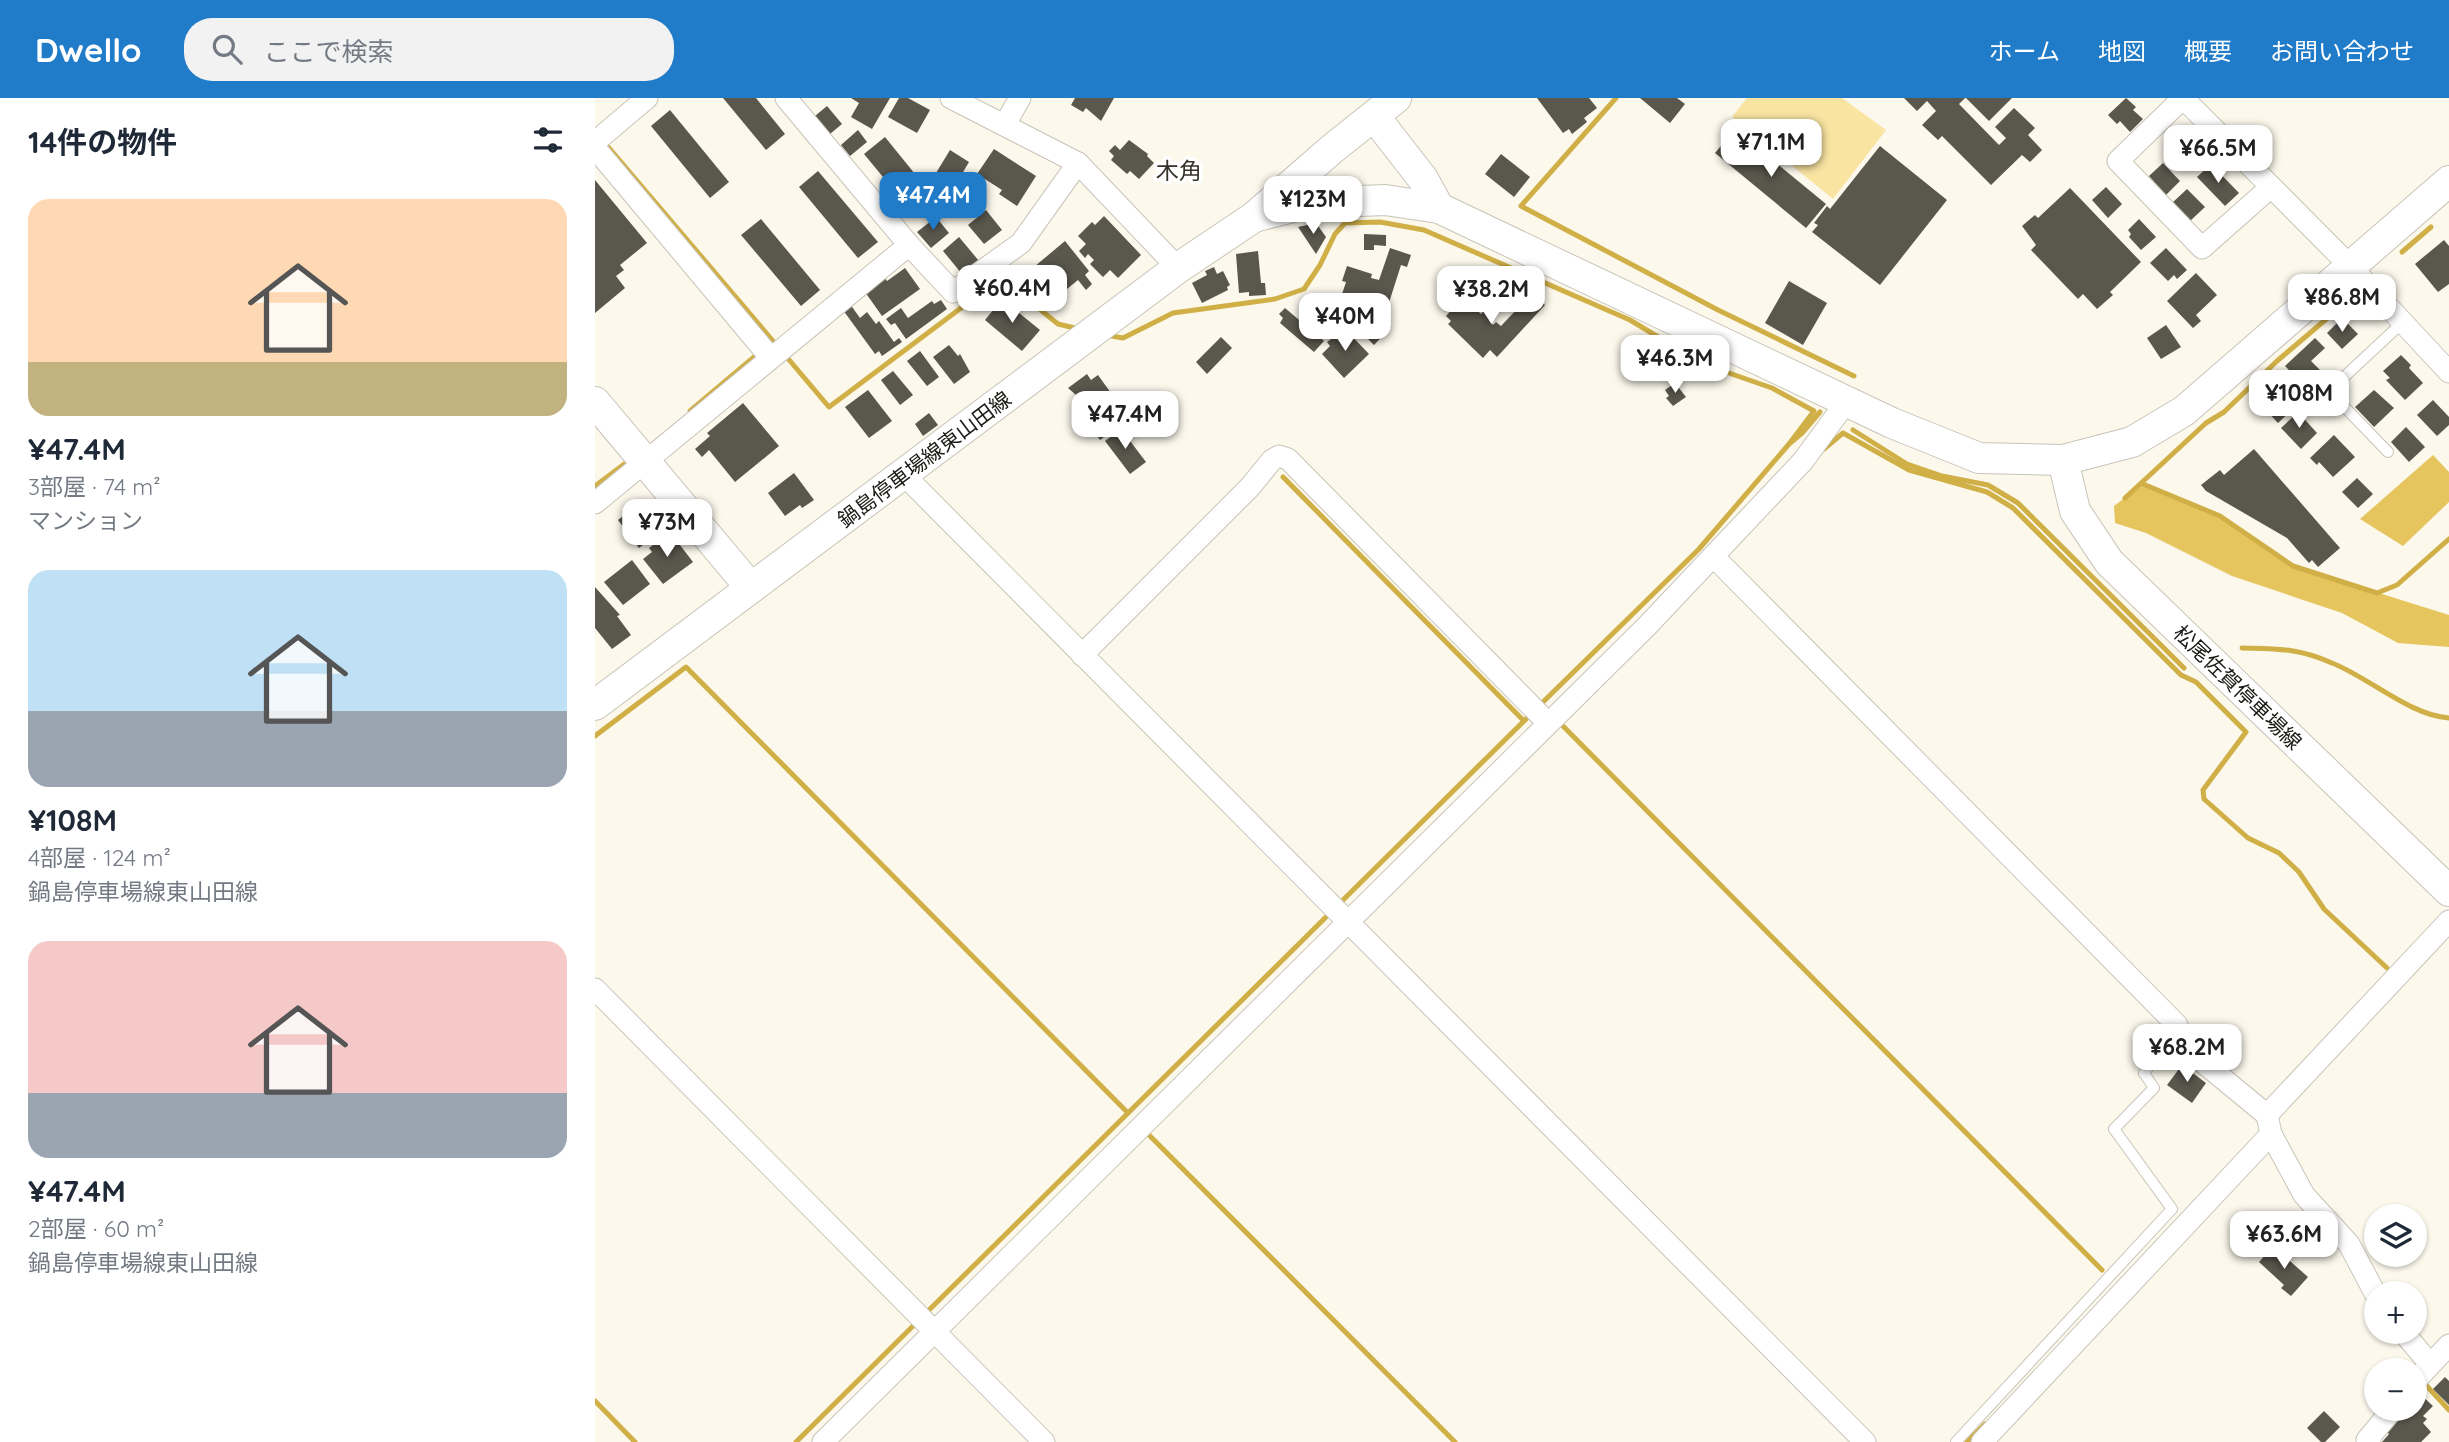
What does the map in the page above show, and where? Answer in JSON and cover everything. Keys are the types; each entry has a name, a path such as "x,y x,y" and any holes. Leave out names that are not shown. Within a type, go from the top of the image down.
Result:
{"main road":[{"path":"1387,103 1439,208"},
{"name":"鍋島停車場線東山田線","path":"595,705 1178,268 1254,217 1387,103"},
{"name":"鍋島停車場線東山田線","path":"1254,217 1308,203 1385,200 1439,208 1892,423 1979,458 2063,460 2132,442 2184,411 2449,181"},
{"path":"595,402 751,588"},
{"name":"松尾佐賀停車場線","path":"2063,460 2075,511 2109,562 2449,891"}],"street":[{"path":"647,98 598,141 776,352"},
{"path":"786,98 909,245 953,292 1021,243 1077,163"},
{"path":"951,98 1077,163 1178,268"},
{"path":"1005,124 1020,98"},
{"path":"2271,187 2202,248 2118,161 2183,98 2351,267 2449,372"},
{"path":"595,503 909,245"},
{"path":"823,1442 1714,557 1803,461 1847,401"},
{"path":"1082,655 1250,487 1272,460 1279,456 1288,459 1548,723"},
{"path":"903,474 1865,1442"},
{"path":"1714,557 2177,1025 2171,1036 2269,1124 2304,1195 2349,1244 2369,1281"},
{"path":"1982,1442 2449,921"},
{"path":"595,989 1044,1442"},
{"path":"2413,1344 2430,1364"},
{"path":"2427,1367 2449,1345"},
{"path":"2369,1441 2384,1421"}],"lane":[{"path":"2388,452 2329,391 2403,322"},
{"path":"1956,1442 2172,1209 2114,1129 2154,1088 2144,1073 2171,1036"}],"shaded area":[{"path":"1747,98 1842,98 1886,130 1833,199 1732,117"},
{"path":"2433,455 2449,472 2449,502 2403,546 2360,519"},
{"path":"2143,484 2220,516 2293,566 2449,615 2449,647 2398,643 2342,613 2232,576 2146,533 2115,523 2114,506"}],"building":[{"path":"723,98 756,98 785,134 766,150"},
{"path":"851,98 890,98 872,129 851,117 859,103"},
{"path":"899,98 908,98 930,110 917,133 888,117"},
{"path":"1075,98 1114,98 1101,121 1086,108 1083,112 1071,105"},
{"path":"1537,98 1589,98 1597,108 1584,118 1587,122 1572,134 1569,129 1563,133"},
{"path":"1640,98 1677,98 1685,104 1670,123"},
{"path":"1904,98 1965,98 1959,104 1999,145 2006,138 1995,127 2014,108 2035,128 2028,135 2042,150 2030,162 2022,155 1991,185 1942,136 1938,140 1922,125 1936,111 1927,101 1917,111"},
{"path":"1966,98 2012,98 1989,121"},
{"path":"2126,98 2136,107 2133,110 2143,119 2130,132 2120,121 2117,124 2108,115"},
{"path":"827,106 842,124 830,134 815,116"},
{"path":"670,110 729,182 710,198 651,126"},
{"path":"1735,129 1826,204 1806,228 1715,153"},
{"path":"858,130 867,142 850,156 841,145"},
{"path":"885,137 936,200 916,217 864,154"},
{"path":"1129,140 1148,154 1154,163 1139,179 1130,171 1127,174 1111,160 1114,156 1109,151 1115,145 1120,150"},
{"path":"2189,140 2206,158 2193,171 2175,153"},
{"path":"1880,146 1947,200 1880,285 1812,232 1818,225 1814,223 1827,206 1830,209"},
{"path":"994,149 1036,176 1017,206 999,194 1002,190 977,174"},
{"path":"950,150 969,162 956,184 936,173"},
{"path":"1501,154 1530,177 1514,197 1485,174"},
{"path":"2163,163 2180,181 2166,195 2149,176"},
{"path":"2211,164 2239,193 2225,206 2197,177"},
{"path":"818,171 878,242 858,258 799,187"},
{"path":"595,180 647,243 620,265 624,270 616,276 625,288 595,313"},
{"path":"2106,187 2122,204 2108,218 2092,200"},
{"path":"2070,188 2141,262 2110,292 2113,295 2097,309 2083,294 2078,299 2031,250 2036,245 2022,226 2035,215 2038,218"},
{"path":"2187,189 2205,207 2189,222 2171,204"},
{"path":"986,210 1002,230 984,244 968,225"},
{"path":"1104,216 1141,255 1118,278 1110,270 1103,277 1090,264 1094,260 1088,254 1085,258 1079,251 1086,244 1078,236 1092,222 1095,225"},
{"path":"936,217 949,233 931,248 917,232"},
{"path":"761,219 820,290 801,306 741,235"},
{"path":"2139,219 2156,237 2141,250 2129,237 2131,234 2128,230"},
{"path":"1316,223 1326,237 1316,254 1298,227"},
{"path":"1364,234 1386,235 1386,246 1374,245 1374,250 1364,250"},
{"path":"959,237 979,261 962,274 943,251"},
{"path":"2444,240 2449,246 2449,284 2438,292 2415,264"},
{"path":"1065,241 1089,271 1085,275 1092,284 1086,290 1078,280 1056,298 1054,295 1050,298 1043,291 1041,293 1028,272"},
{"path":"1390,248 1411,255 1407,267 1401,265 1383,315 1369,311 1371,304 1342,294 1346,282 1342,281 1347,266 1372,274 1371,278 1379,280"},
{"path":"2166,248 2187,270 2177,279 2174,275 2168,281 2150,263"},
{"path":"1258,251 1261,283 1265,283 1266,295 1249,296 1249,292 1239,293 1236,254"},
{"path":"1214,267 1217,274 1223,271 1230,285 1228,290 1202,303 1192,283 1207,275 1205,271"},
{"path":"905,268 920,289 882,316 865,292 884,277 887,281"},
{"path":"2196,273 2217,295 2196,315 2201,321 2193,328 2167,301"},
{"path":"1789,281 1827,303 1803,345 1765,323"},
{"path":"1532,293 1545,305 1497,357 1490,350 1483,358 1448,324 1451,321 1446,316 1463,297 1481,314 1484,311 1493,325 1496,322 1501,326"},
{"path":"1317,296 1382,320 1391,327 1374,345 1363,334 1366,331 1311,314"},
{"path":"1002,299 1040,330 1022,351 985,320"},
{"path":"941,300 947,309 906,339 895,323 891,325 886,319 901,308 908,318 932,301 934,304"},
{"path":"850,304 860,318 867,312 876,324 879,321 894,342 899,338 902,342 882,356 879,351 875,354 843,310"},
{"path":"1285,308 1324,341 1314,352 1280,323 1283,318 1279,314"},
{"path":"2342,318 2358,334 2342,349 2327,333"},
{"path":"2166,325 2181,347 2161,359 2147,338"},
{"path":"1345,329 1369,354 1344,378 1322,354 1330,346 1327,342"},
{"path":"1221,337 1232,348 1207,374 1196,362"},
{"path":"2315,338 2325,348 2311,361 2327,377 2310,392 2285,366"},
{"path":"949,345 958,356 960,354 970,372 954,384 933,357"},
{"path":"920,351 939,377 927,386 907,361"},
{"path":"2401,355 2423,383 2405,400 2386,380 2390,378 2383,371"},
{"path":"893,371 913,395 900,405 881,380"},
{"path":"1087,374 1091,380 1098,375 1111,393 1108,396 1113,403 1089,420 1078,406 1084,402 1068,388"},
{"path":"1675,383 1686,397 1673,406 1666,398 1669,396 1665,390"},
{"path":"868,390 892,421 869,438 845,407"},
{"path":"2287,390 2299,403 2278,423 2262,406 2269,400 2272,403"},
{"path":"2374,390 2394,408 2374,427 2355,407"},
{"path":"2433,400 2449,417 2449,425 2437,436 2417,415"},
{"path":"743,403 779,446 735,482 709,450 702,457 695,449 710,436 707,433"},
{"path":"1119,404 1129,418 1100,440 1090,426"},
{"path":"2298,412 2317,433 2301,449 2281,428"},
{"path":"929,413 938,425 923,436 915,424"},
{"path":"2406,427 2425,447 2409,462 2391,442"},
{"path":"1121,429 1146,462 1130,474 1105,441"},
{"path":"2334,435 2355,457 2333,477 2319,462 2317,465 2310,458"},
{"path":"2254,449 2340,548 2318,567 2312,560 2309,563 2287,538 2206,491 2201,485 2220,470 2224,475"},
{"path":"794,473 814,500 802,508 800,505 785,516 768,493"},
{"path":"2357,478 2373,494 2358,508 2342,492"},
{"path":"644,500 665,528 639,548 618,520"},
{"path":"673,536 693,562 663,584 643,559 652,552 649,548 660,540 663,544"},
{"path":"632,560 650,584 623,605 604,582"},
{"path":"595,587 620,615 617,616 631,635 612,649 595,628"},
{"path":"2182,1065 2206,1083 2192,1103 2167,1085"},
{"path":"2273,1246 2308,1277 2291,1296 2281,1288 2284,1285 2259,1262"},
{"path":"2445,1377 2449,1381 2449,1405 2433,1389"},
{"path":"2427,1400 2433,1406 2427,1412"},
{"path":"2324,1411 2340,1427 2325,1442 2321,1442 2307,1428"},
{"path":"2394,1421 2425,1421 2423,1423 2431,1432 2421,1442 2382,1442 2389,1434 2385,1430"}],"waterway":[{"path":"1616,98 1521,206 1718,310 1854,376"},
{"path":"604,142 779,348"},
{"path":"1106,335 1123,338 1173,313 1275,299 1304,289 1320,265 1335,234 1345,223 1380,222 1424,230 1630,320 1703,364 1772,388 1814,411 1789,444"},
{"path":"2402,252 2431,227"},
{"path":"785,355 829,407 1001,278 1058,324 1079,329"},
{"path":"2125,498 2206,423 2224,412 2277,361 2357,293"},
{"path":"690,411 760,352"},
{"path":"1542,703 1699,549 1820,412"},
{"path":"1853,430 1907,464 1942,476 1988,485 2018,503 2184,668"},
{"path":"1824,449 1843,433 1909,470 1987,492 2013,508 2181,675 2196,682 2246,732 2203,790 2204,799 2248,838 2279,853 2299,872 2324,909 2387,968"},
{"path":"595,486 631,459"},
{"path":"1283,477 1524,721"},
{"path":"2143,484 2220,516 2293,566 2377,593 2397,585 2449,539"},
{"path":"2242,648 2288,650 2309,654 2346,670 2419,710 2449,718"},
{"path":"595,736 686,667 1128,1113"},
{"path":"1341,902 1528,717"},
{"path":"1563,726 2102,1270"},
{"path":"926,1313 1327,916"},
{"path":"1149,1135 1455,1442"},
{"path":"796,1442 916,1323"},
{"path":"2427,1386 2449,1410"},
{"path":"595,1401 635,1442"},
{"path":"1967,1442 1985,1424"}],"district":[{"name":"木角","path":"1179,170"}]}
